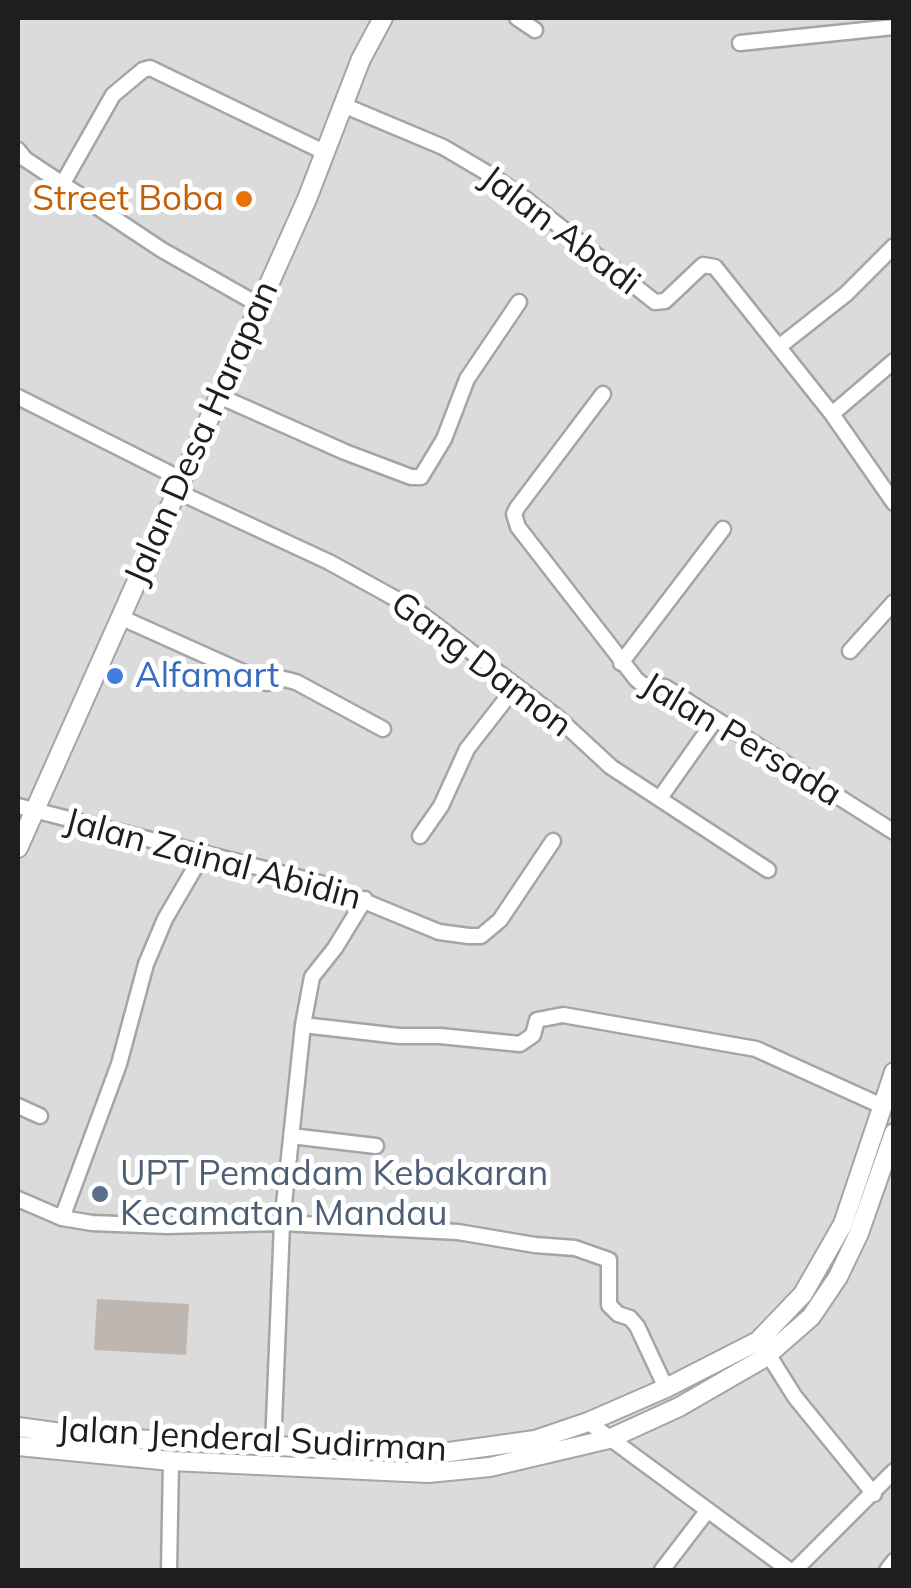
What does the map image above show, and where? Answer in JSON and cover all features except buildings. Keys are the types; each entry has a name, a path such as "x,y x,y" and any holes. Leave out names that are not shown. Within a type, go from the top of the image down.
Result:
{"street":[{"name":"Jalan Desa Harapan","path":"18,848 25,809 120,617 307,199 361,60 384,18"},
{"path":"517,18 535,30"},
{"path":"740,43 894,27"},
{"path":"63,183 113,95 150,68 324,152"},
{"name":"Jalan Abadi","path":"343,106 443,148 494,178 654,302 665,301 703,265 715,267 832,414 894,503"},
{"path":"20,157 162,250 259,305"},
{"path":"780,346 846,294 894,246"},
{"path":"220,396 345,452 411,477 421,477 444,439 467,380 519,302"},
{"path":"832,414 894,361"},
{"name":"Jalan Persada","path":"603,394 514,514 518,526 621,664 643,685 664,687 894,832"},
{"name":"Gang Damon","path":"18,397 416,610 557,717 611,767 768,870"},
{"path":"621,664 723,529"},
{"path":"850,651 894,602"},
{"path":"120,617 268,682 296,682 382,729"},
{"path":"420,836 442,806 467,749 516,686"},
{"path":"660,798 715,720"},
{"name":"Jalan Zainal Abidin","path":"25,809 320,883 439,932 481,936 500,920 553,841"},
{"path":"62,1218 119,1064 146,964 165,919 204,852"},
{"path":"272,1447 282,1223 303,1025 312,978 365,899"},
{"path":"303,1025 520,1044 532,1035 537,1020 563,1015 756,1050 882,1106"},
{"name":"Jalan Jenderal Sudirman","path":"18,1446 449,1452 535,1440 588,1422 758,1341 803,1294 843,1224 894,1072"},
{"path":"18,1106 40,1116"},
{"name":"Jalan Jenderal Sudirman","path":"18,1427 171,1461 428,1472 520,1462 609,1440 679,1407 768,1354 810,1316 838,1277 859,1233 894,1133"},
{"path":"290,1136 376,1146"},
{"path":"18,1199 62,1218 167,1226 282,1223 458,1232 575,1248 608,1260 609,1306 637,1326 666,1388"},
{"path":"768,1354 794,1397 874,1494"},
{"path":"588,1422 792,1570 894,1471"},
{"path":"169,1570 171,1461"},
{"path":"662,1570 708,1510"},
{"path":"887,1570 894,1561"}],"shaded area":[{"path":"18,18 893,18 893,1570 18,1570"}],"place":[{"name":"Street Boba","path":"244,199"},
{"name":"Alfamart","path":"115,676"},
{"name":"UPT Pemadam Kebakaran Kecamatan Mandau","path":"100,1194"}]}
